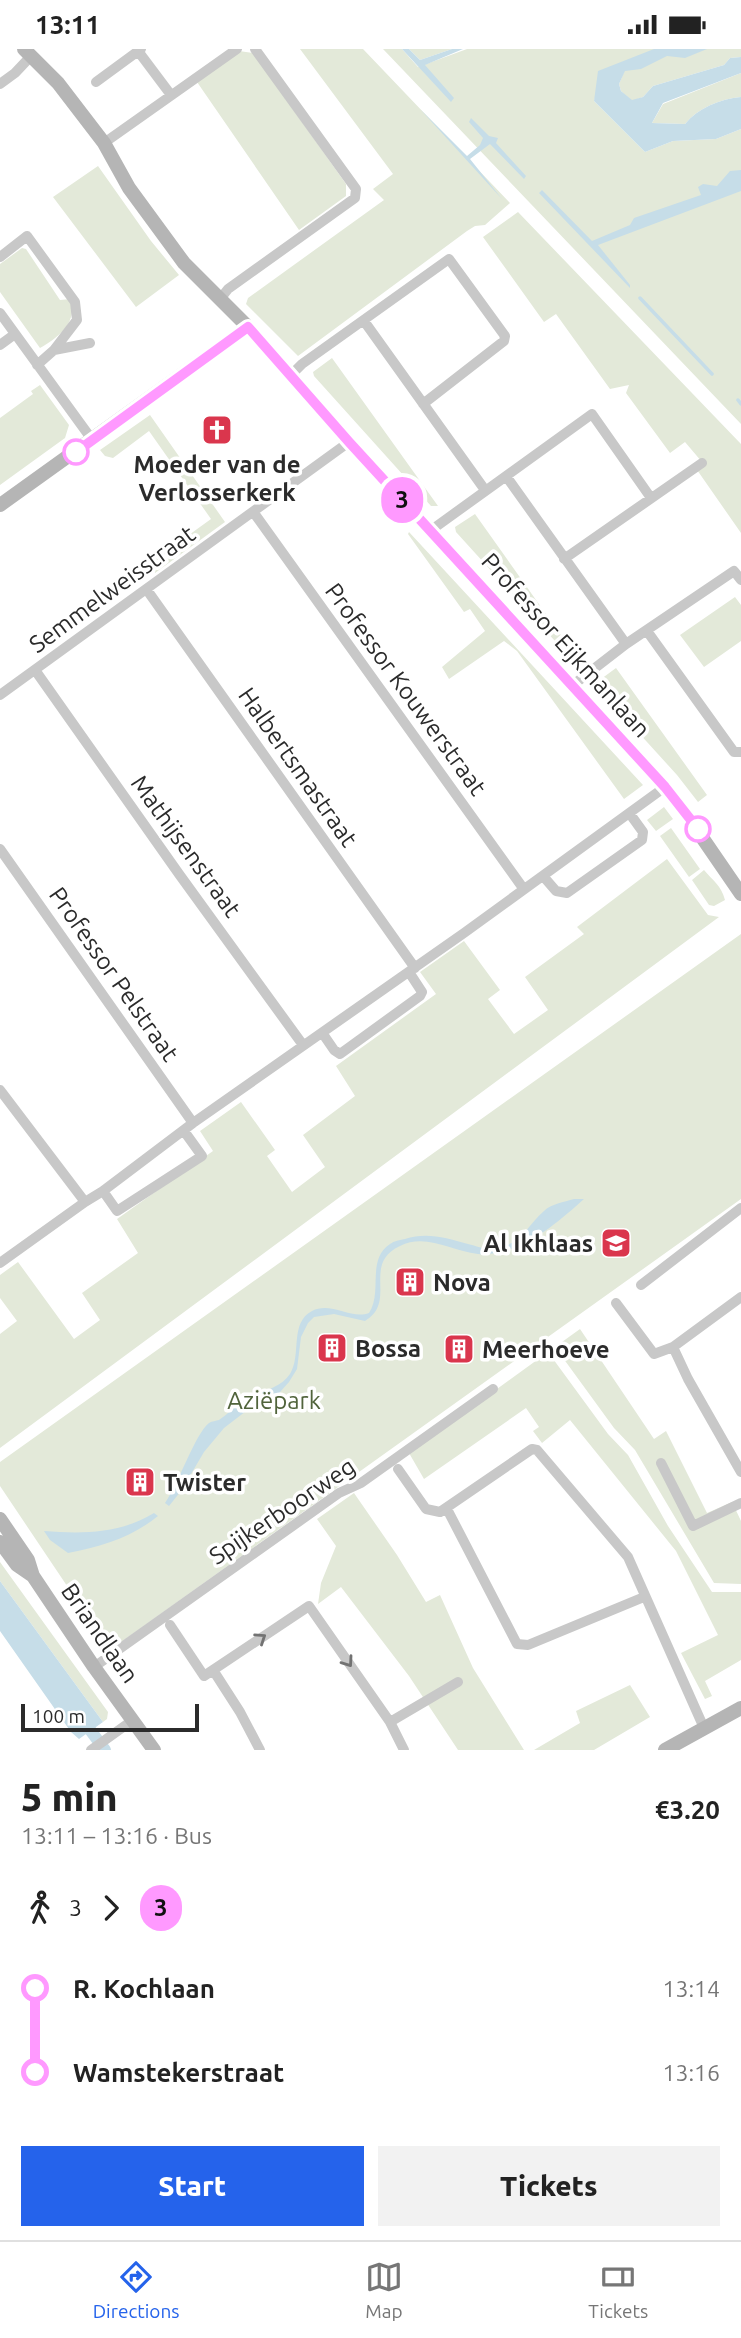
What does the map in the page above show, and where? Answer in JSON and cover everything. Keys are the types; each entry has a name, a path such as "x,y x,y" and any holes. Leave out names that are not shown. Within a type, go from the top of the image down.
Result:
{"street":[{"path":"104,143 237,49"},
{"path":"221,298 228,289 355,198 356,189 255,49"},
{"path":"96,82 139,50 170,95"},
{"path":"0,84 15,73 27,53"},
{"name":"Professor Eijkmanlaan","path":"27,53 58,83 104,143 129,188 184,263 248,327 349,442 665,787 741,894"},
{"path":"0,257 27,236 75,302 77,320 54,350 37,365"},
{"path":"290,376 449,259 505,336 505,341 423,404"},
{"path":"0,313 93,441"},
{"path":"364,321 485,491"},
{"path":"0,505 93,441 248,327"},
{"path":"0,345 15,334"},
{"path":"54,350 90,343"},
{"path":"430,531 592,414 651,498"},
{"name":"Semmelweisstraat","path":"0,695 349,442"},
{"path":"564,558 702,463"},
{"path":"506,476 626,644"},
{"name":"Professor Kouwerstraat","path":"254,513 523,888"},
{"path":"573,685 626,644 734,571 741,580"},
{"name":"Halbertsmastraat","path":"147,590 412,970"},
{"path":"648,631 738,752"},
{"name":"Mathijsenstraat","path":"35,670 178,874 303,1045"},
{"path":"0,1263 665,787"},
{"path":"543,876 556,891 567,893 642,840 643,832 630,814"},
{"name":"Professor Pelstraat","path":"0,849 193,1123"},
{"path":"323,1034 340,1054 420,996 422,992 412,970"},
{"path":"0,1090 85,1202"},
{"path":"103,1191 117,1211 202,1156 184,1132"},
{"path":"641,1285 741,1208"},
{"path":"616,1303 654,1354 673,1347 741,1297"},
{"path":"673,1347 688,1379 741,1472"},
{"name":"Spijkerboorweg","path":"94,1667 339,1493 361,1483 493,1389"},
{"path":"398,1469 426,1509 440,1512 532,1449 537,1450 628,1557 704,1728"},
{"path":"661,1463 694,1525 741,1503"},
{"path":"447,1509 517,1644 528,1645 644,1597"},
{"name":"Briandlaan","path":"0,1519 28,1560 33,1576 154,1750"},
{"name":"Briandlaan","path":"0,1542 17,1565 33,1576"},
{"path":"170,1625 204,1676 309,1606 390,1722 404,1750"},
{"path":"214,1670 260,1750"},
{"path":"390,1722 458,1682"},
{"path":"665,1750 741,1708"},
{"path":"91,1750 133,1720"}],"green space":[{"path":"300,49 363,49 510,203 485,225 475,226 467,231 298,356 246,304 248,298 384,200 373,189 393,174"},
{"path":"383,49 402,49 418,67 467,49 741,49 741,57 730,58 724,65 653,86 643,97 632,101 621,91 619,84 624,72 597,91 594,101 645,152 673,141 716,139 741,129 741,424"},
{"path":"409,49 452,49 420,60"},
{"path":"239,51 253,53 346,184 346,196 299,230 197,82"},
{"path":"741,73 741,97 710,105 696,113 685,124 652,123 663,104"},
{"path":"98,166 151,241 179,275 136,307 53,197"},
{"path":"518,212 741,444 741,533 695,467 702,462 685,442 670,453 626,393 629,385 610,389 556,314 544,322 483,237"},
{"path":"22,248 26,249 60,300 71,299 72,315 69,322 54,339 40,348 0,292 0,264"},
{"path":"332,358 438,506 431,506 314,376 313,372"},
{"path":"40,385 69,425 65,438 0,485 0,418 33,394 31,391"},
{"path":"150,415 225,522 155,573 151,565 157,558 211,519 149,431 113,458 105,456 100,450"},
{"path":"475,514 580,662 574,662 456,532 455,527"},
{"path":"409,532 643,785 624,799 517,651 504,641 449,679 442,667 485,631 470,609 464,612"},
{"path":"735,597 741,605 741,641 704,667 680,635"},
{"path":"616,668 707,795 698,802 597,687 597,682"},
{"path":"664,807 673,819 656,831 647,820"},
{"path":"671,828 700,869 689,877 660,836"},
{"path":"667,859 708,915 719,917 0,1448 0,1334 17,1321 0,1298 0,1275 18,1262 74,1339 100,1320 82,1293 138,1253 117,1219 213,1151 200,1131 241,1102 275,1150 267,1156 292,1192 325,1167 303,1135 355,1096 336,1066 436,994 420,972 464,941 500,990 488,999 514,1034 548,1010 525,977 584,934 577,927"},
{"path":"704,870 719,887 725,900 714,906 709,905 692,880"},
{"name":"Aziëpark","path":"741,934 741,1199 110,1650 0,1486 0,1462"},
{"path":"580,1329 654,1439 666,1431 707,1513 732,1502 741,1521 741,1584 714,1583 635,1450 614,1428 555,1347"},
{"path":"548,1352 608,1434 628,1455 668,1526 712,1592 741,1592 741,1660 705,1681 712,1696 705,1699 681,1653 718,1635 676,1551 570,1420 542,1443 533,1431 539,1427 526,1408 424,1479 409,1453"},
{"path":"354,1493 426,1602 440,1595 473,1668 524,1750 458,1750 409,1676 341,1587 318,1604 321,1583 336,1546 317,1519"},
{"path":"0,1562 108,1712 107,1719 103,1722 0,1581"},
{"path":"630,1685 650,1717 594,1750 534,1750 580,1723 576,1711"}],"water":[{"path":"402,49 409,49 420,60 452,49 463,49 425,65 454,98 451,102"},
{"path":"654,49 707,49 685,58 667,56 641,69 625,71 619,84 621,91 632,100 643,97 653,86 724,65 730,58 741,57 741,73 663,103 652,123 685,124 696,113 710,105 741,97 741,129 716,139 673,141 645,152 594,101 598,71"},
{"path":"420,109 467,156 480,145 483,138 469,122 471,118 489,136 498,138 496,143 526,176 524,179 490,144 470,159 502,199"},
{"path":"741,170 741,191 598,245 630,288 539,193 542,190 592,241 630,225 634,218 701,195 698,187 703,184 717,186 730,171"},
{"path":"574,1199 584,1199 536,1237 508,1250 478,1254 419,1241 400,1246 389,1254 380,1273 379,1304 374,1313 365,1321 334,1314 314,1317 301,1337 297,1369 289,1382 264,1407 250,1408 224,1428 204,1452 181,1491 169,1506 165,1503 198,1438 209,1423 219,1420 244,1400 280,1384 290,1374 298,1331 305,1316 312,1311 326,1308 362,1315 369,1313 375,1296 376,1267 383,1251 390,1244 413,1237 429,1236 487,1249 503,1247 523,1234 547,1209"},
{"path":"154,1513 158,1516 127,1536 68,1553 50,1540 44,1531 114,1529"},
{"path":"0,1581 103,1722 79,1739 71,1732 0,1631"}],"waterway":[{"path":"640,298 712,374"},
{"path":"738,400 741,404"},
{"path":"82,1719 105,1750"}],"bus line":[{"name":"3","path":"76,452 248,327 349,442 665,787 698,829"}],"place":[{"name":"Moeder van de Verlosserkerk","path":"217,430"},
{"name":"Al Ikhlaas","path":"616,1243"},
{"name":"Nova","path":"410,1282"},
{"name":"Bossa","path":"332,1348"},
{"name":"Meerhoeve","path":"459,1349"},
{"name":"Twister","path":"140,1482"}]}
